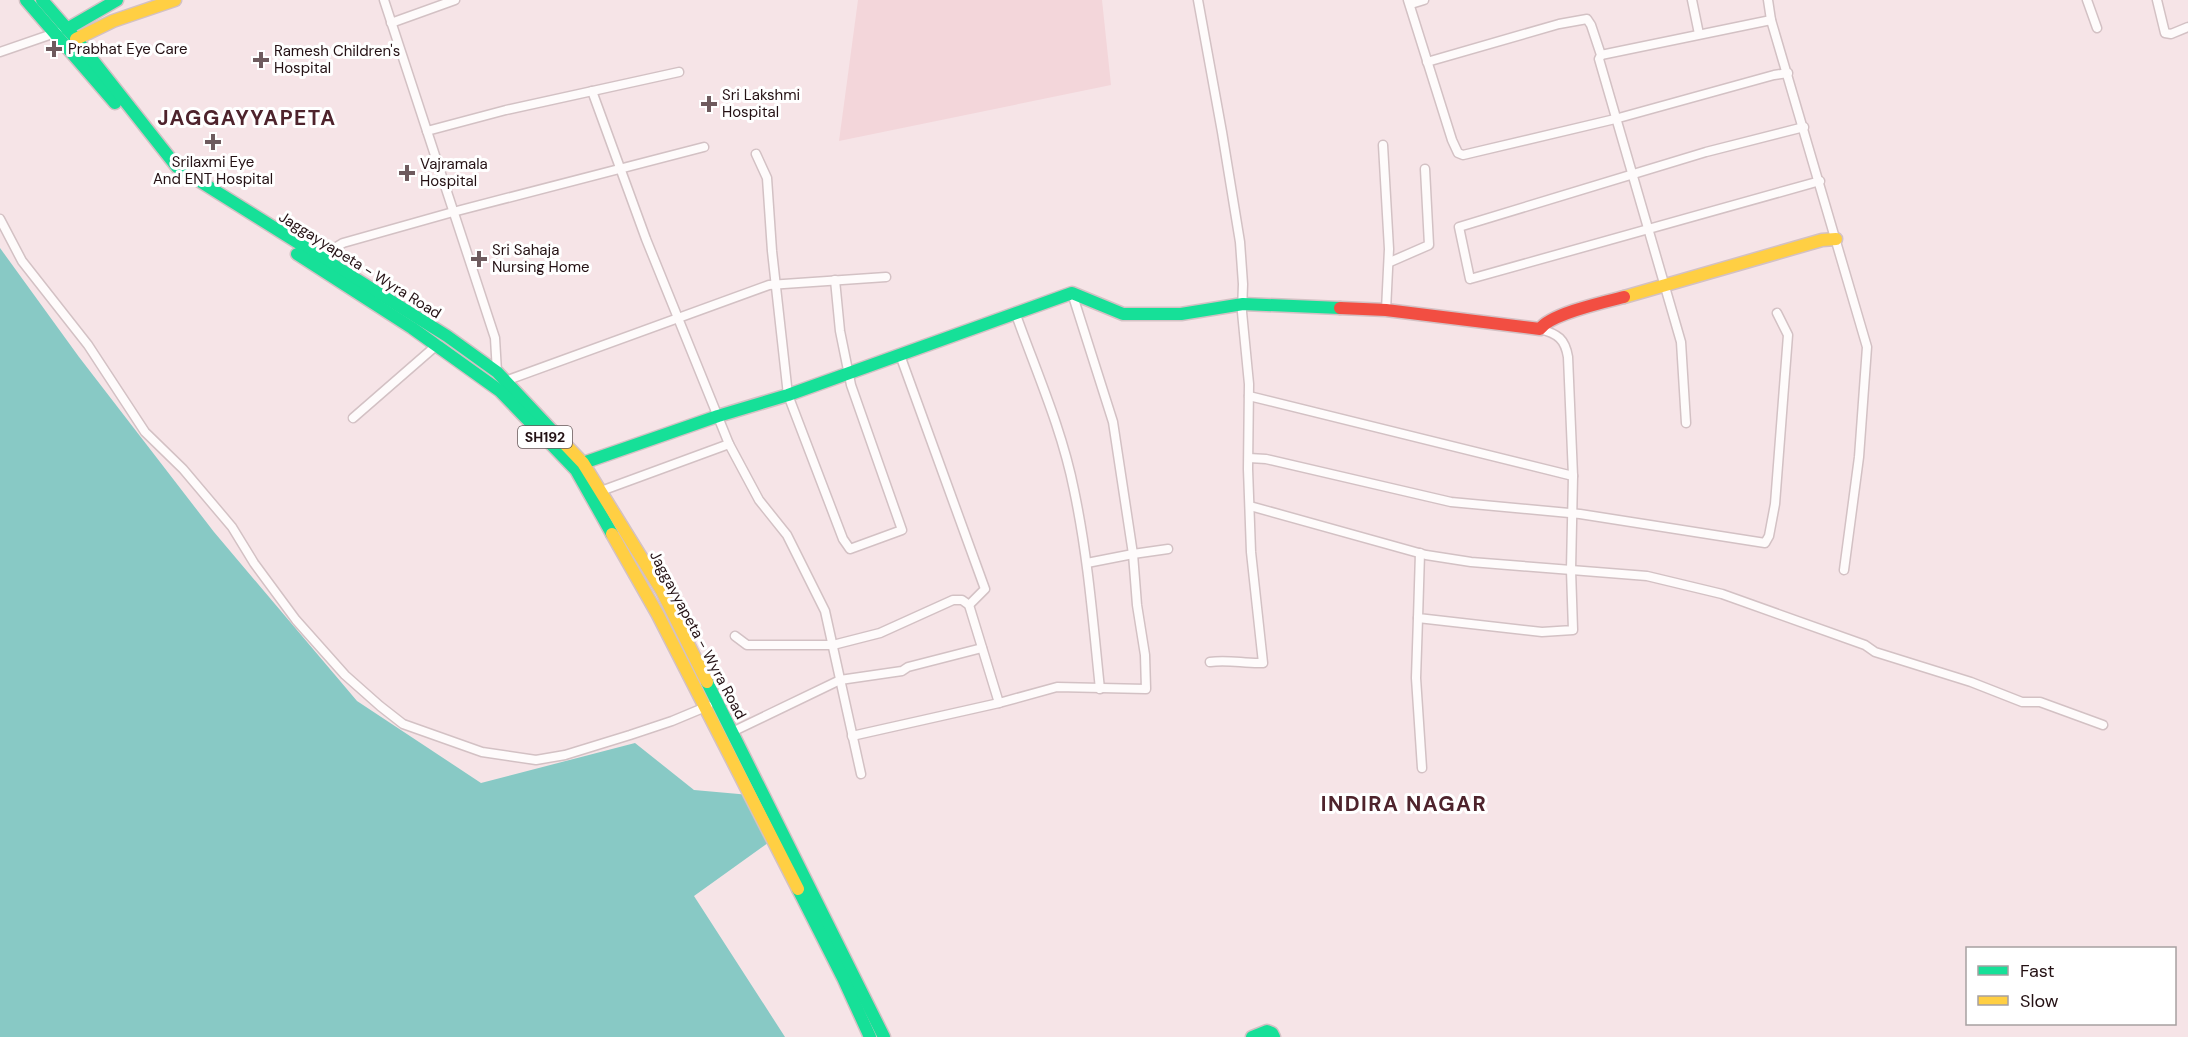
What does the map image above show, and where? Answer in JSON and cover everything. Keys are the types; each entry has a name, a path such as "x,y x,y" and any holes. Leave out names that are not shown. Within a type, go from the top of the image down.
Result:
{"main road":[{"name":"SH192","path":"26,0 61,31 176,176 436,345 500,391 576,470 658,615 843,978 870,1037"},
{"path":"42,0 61,31 117,0"},
{"path":"76,39 113,21 175,0"},
{"name":"Jaggayyapeta - Wyra Road","path":"61,31 76,39 177,167 447,336 501,376 583,463 662,591 884,1037"},
{"path":"583,463 718,416 788,395 1072,293 1124,314 1180,314 1243,304 1386,310 1540,329 1544,323 1571,312 1822,240 1836,238"},
{"path":"1252,1037 1267,1030 1274,1037"}],"street":[{"path":"384,0 495,338 501,376 678,318 769,285 886,277"},
{"path":"391,23 455,0"},
{"path":"1198,0 1240,242 1249,396 1251,552 1263,663 1244,664 1225,659 1210,662"},
{"path":"1425,0 1410,2 1426,62 1452,140 1458,153 1463,155 1615,119 1788,73"},
{"path":"1692,0 1699,34"},
{"path":"1768,0 1771,20 1867,347 1859,457 1844,570"},
{"path":"2087,0 2097,28"},
{"path":"2157,0 2165,33 2171,34 2188,27"},
{"path":"1426,62 1587,19 1601,55 1599,59 1615,119 1681,342 1686,423"},
{"path":"1601,55 1771,20"},
{"path":"0,52 61,31"},
{"path":"427,131 506,110 678,72"},
{"path":"592,92 678,318 729,444 759,500 787,535 825,611 861,774"},
{"path":"1804,127 1706,152 1459,227 1470,279 1820,181"},
{"path":"1383,145 1390,262 1386,310"},
{"path":"320,257 328,250 343,243 704,147"},
{"path":"756,154 767,178 788,395 843,539 850,549 902,530 849,373 840,331 836,280"},
{"path":"1390,262 1429,245 1425,169"},
{"path":"0,219 22,261 88,345 145,432 183,468 232,527 254,563 296,620 345,675 404,724 482,752 536,760 565,755 630,735 672,721 717,701"},
{"path":"852,736 999,703 1057,687 1146,689 1146,655 1137,605 1133,554 1113,422 1072,293"},
{"path":"1016,312 1063,448 1074,488 1087,563 1100,689"},
{"path":"1249,458 1266,459 1451,502 1571,514 1765,543 1769,536 1775,504 1788,336 1777,313"},
{"path":"1418,618 1542,632 1573,630 1571,514 1573,476 1568,357 1566,345 1560,336 1540,329"},
{"path":"353,418 447,336"},
{"path":"900,355 985,589 969,605"},
{"path":"1249,396 1573,476"},
{"path":"601,492 729,444"},
{"path":"1250,507 1420,554 1471,562 1647,576 1722,594 1865,645 1875,652 1971,682 2022,702 2040,702 2103,725"},
{"path":"1087,563 1168,549"},
{"path":"1420,554 1416,678 1422,768"},
{"path":"735,636 747,645 833,645 880,633 953,600 962,600 969,605 999,703"},
{"path":"732,732 840,680 902,671 982,648"}],"shaded area":[{"path":"858,0 1102,0 1111,85 839,141"}],"water":[{"path":"0,248 79,357 214,532 357,701 481,783 635,743 694,790 750,795 772,840 694,896 785,1037 0,1037"}],"traffic: fast":[{"path":"26,0 115,103"},
{"path":"42,0 76,39 177,167 447,336 497,372 562,441"},
{"path":"67,29 117,0"},
{"path":"297,254 412,328 500,391 576,470 612,534"},
{"path":"583,463 718,416 788,395 1072,293 1123,314 1181,314 1243,304 1340,308"},
{"path":"707,682 884,1037"},
{"path":"798,889 870,1037"},
{"path":"1252,1037 1267,1031 1274,1037"}],"traffic: slow":[{"path":"76,39 113,21 175,0"},
{"path":"1624,297 1822,240 1836,239"},
{"path":"562,441 583,463 662,591 707,682"},
{"path":"612,534 658,615 798,889"}],"traffic: jam":[{"path":"1340,308 1386,310 1540,329 1555,318 1591,305 1624,297"}],"place":[{"name":"Prabhat Eye Care","path":"54,49"},
{"name":"Ramesh Children's Hospital","path":"261,60"},
{"name":"Sri Lakshmi Hospital","path":"709,104"},
{"name":"Srilaxmi Eye And ENT Hospital","path":"213,142"},
{"name":"Vajramala Hospital","path":"407,173"},
{"name":"Sri Sahaja Nursing Home","path":"479,259"}],"district":[{"name":"JAGGAYYAPETA","path":"247,118"},
{"name":"INDIRA NAGAR","path":"1404,804"}]}
